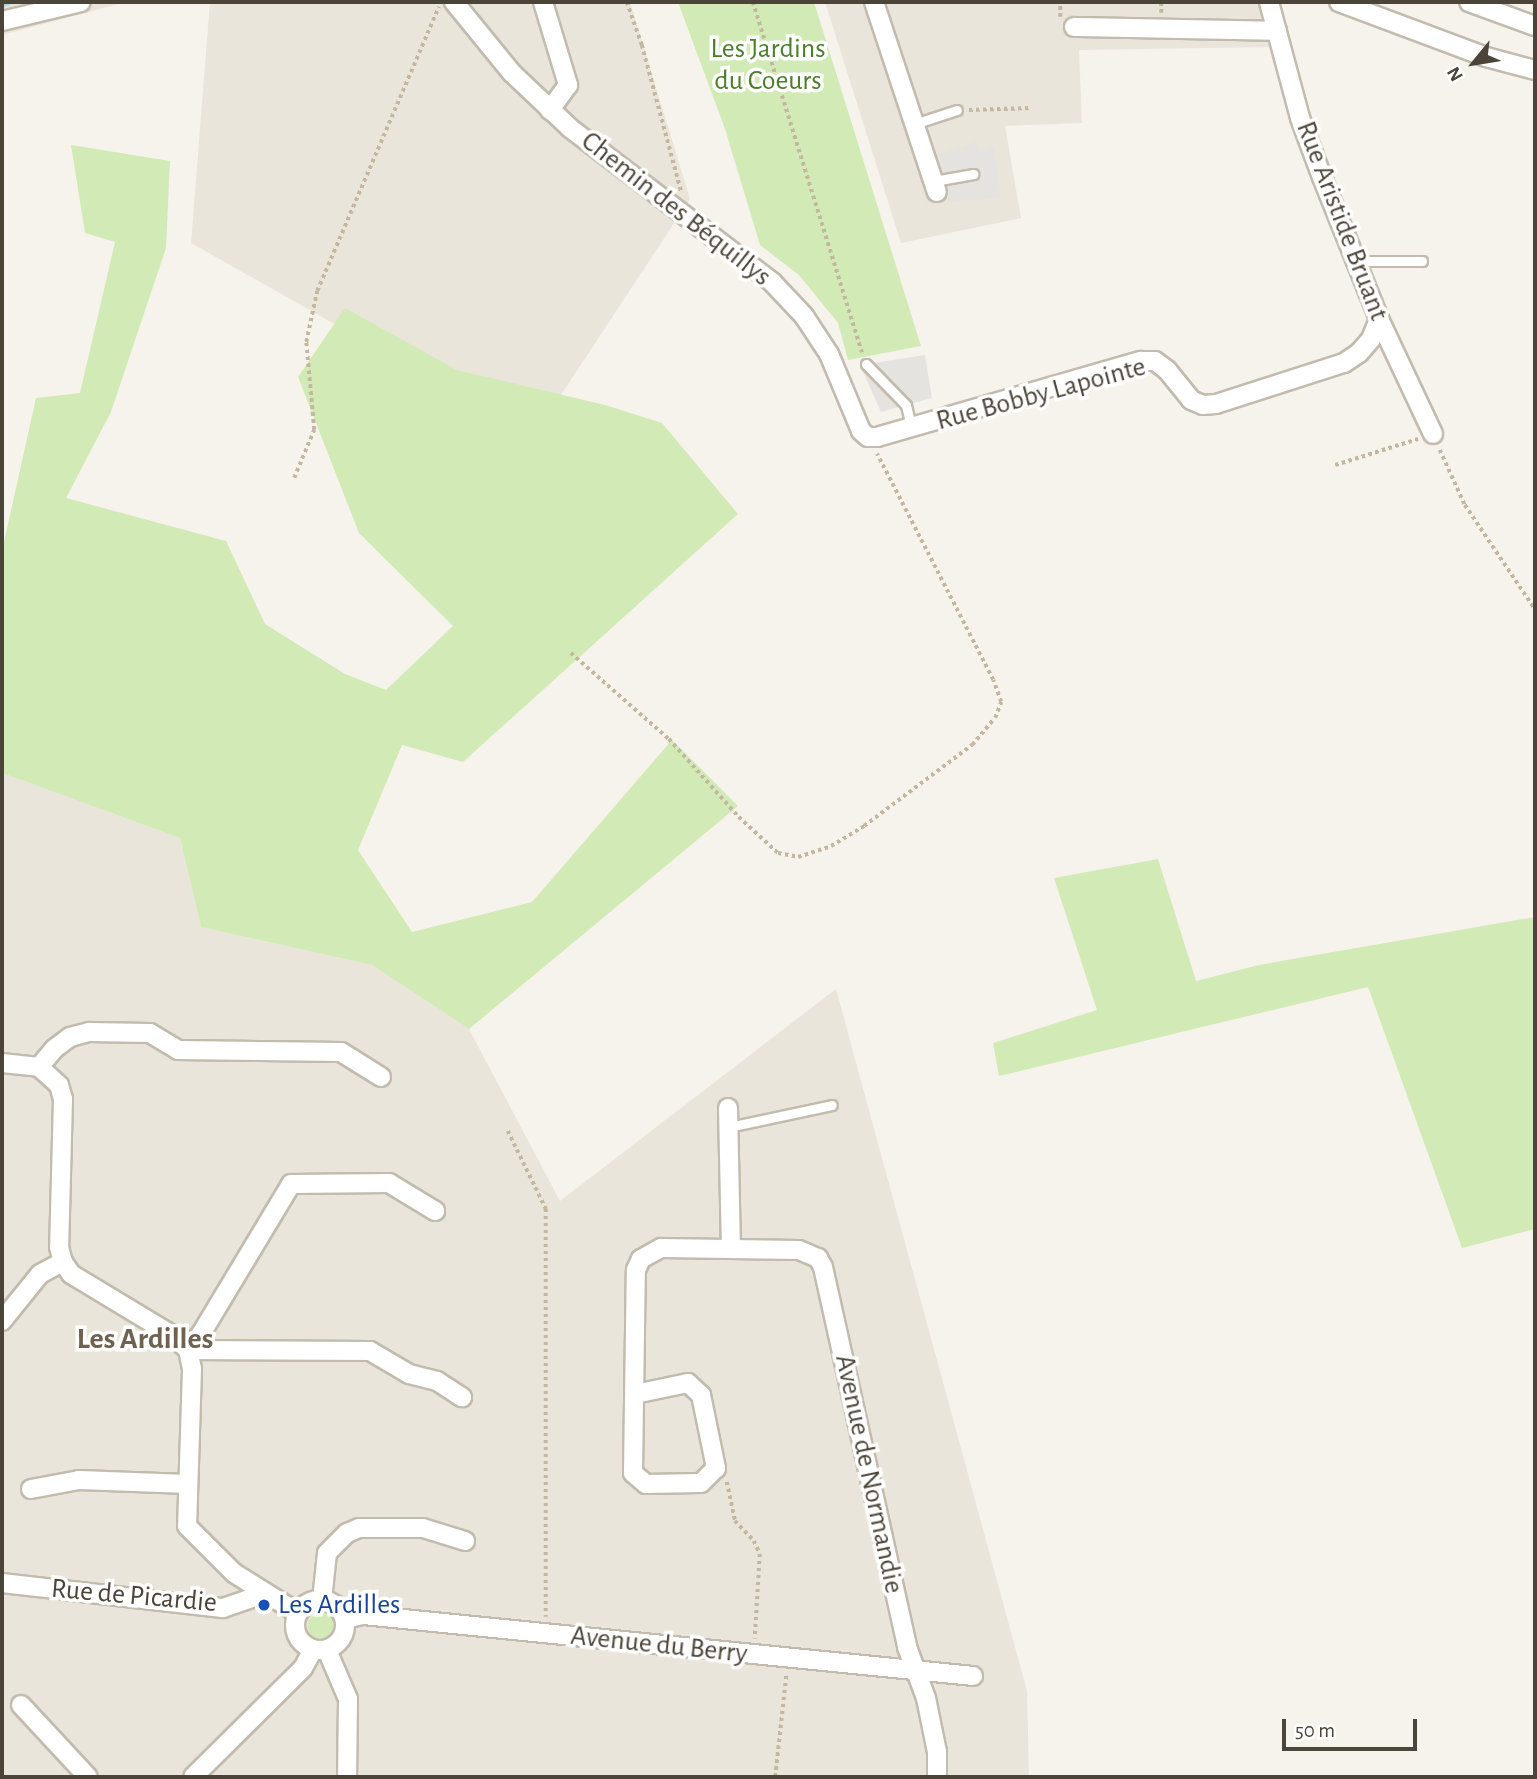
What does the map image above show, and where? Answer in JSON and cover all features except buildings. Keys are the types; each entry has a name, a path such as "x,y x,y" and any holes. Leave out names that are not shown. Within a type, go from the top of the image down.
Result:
{"street":[{"path":"2,21 81,2"},
{"name":"Chemin des Béquillys","path":"454,2 512,73 550,110 772,282 804,316 829,354 861,431 868,437"},
{"path":"543,2 568,85 550,110"},
{"path":"874,2 935,186"},
{"name":"Rue Aristide Bruant","path":"1269,2 1300,118 1354,261 1378,319 1433,434"},
{"path":"1339,2 1486,57 1535,70"},
{"path":"1469,2 1535,26"},
{"path":"1074,27 1277,31"},
{"name":"Rue Bobby Lapointe","path":"868,437 1141,362 1155,361 1167,370 1191,400 1203,405 1216,404 1344,363 1359,354 1371,339 1378,319"},
{"path":"39,1067 54,1049 70,1037 89,1032 150,1033 177,1050 341,1052 381,1077"},
{"path":"2,1063 39,1067 59,1085 63,1099 60,1247 63,1262 72,1274 172,1335 188,1350 192,1369 187,1526 234,1573 298,1613"},
{"path":"728,1108 731,1249"},
{"path":"188,1350 201,1334 291,1184 389,1183 435,1211"},
{"name":"Avenue de Normandie","path":"635,1394 636,1270 641,1259 661,1248 808,1251 823,1267 907,1647 929,1712 937,1752 937,1777"},
{"path":"2,1321 40,1274 63,1262"},
{"path":"188,1350 370,1351 409,1374 438,1381 462,1397"},
{"path":"688,1383 701,1395 716,1468 701,1482 646,1484 633,1473 635,1394 688,1383"},
{"path":"31,1489 79,1480 188,1484"},
{"path":"321,1600 327,1553 347,1532 359,1528 423,1528 465,1541"},
{"name":"Rue de Picardie","path":"2,1583 223,1608 264,1594"},
{"path":"193,1777 320,1650 340,1641 345,1619 336,1605 321,1600 307,1603 298,1613 297,1635 320,1650 348,1699 347,1777"},
{"name":"Avenue du Berry","path":"345,1619 363,1615 973,1676"},
{"path":"20,1706 88,1777"}],"lane":[{"path":"914,124 957,110"},
{"path":"935,186 973,174"},
{"path":"1354,261 1422,261"},
{"path":"866,364 906,405 911,427"},
{"path":"729,1127 832,1105"}],"path":[{"path":"294,478 314,430 306,342 317,291 441,2"},
{"path":"627,2 642,45 689,220"},
{"path":"754,2 866,364"},
{"path":"957,110 1030,108"},
{"path":"1335,465 1433,434 1465,505 1535,609"},
{"path":"571,653 669,739 739,817 778,853 798,857 831,846 914,790 972,745 995,718 1001,702 975,644 868,437"},
{"path":"508,1131 546,1209 546,1633"},
{"path":"716,1468 727,1480 735,1521 754,1541 760,1554 753,1655"},
{"path":"775,1777 787,1659"}],"shaded area":[{"path":"2,2 126,2 2,35"},
{"path":"210,2 630,2 690,199 532,439 473,402 191,243"},
{"path":"825,2 1267,2 1271,47 1079,50 1082,123 1005,126 1021,218 901,243"},
{"path":"976,142 979,150 994,146 1000,198 927,203 915,162"},
{"path":"925,355 932,398 881,412 860,365"},
{"path":"2,773 180,838 201,927 372,965 469,1029 560,1201 836,989 1027,1691 1029,1777 2,1777"}],"green space":[{"name":"Les Jardins du Coeurs","path":"678,2 814,2 921,346 848,360 838,323 799,275 760,245 725,129"},
{"path":"71,145 170,161 166,248 111,412 66,498 226,541 265,624 345,674 386,690 453,626 359,533 298,377 345,308 457,370 605,405 662,423 738,514 463,762 402,745 358,850 412,932 532,902 672,740 738,806 469,1029 372,965 201,927 180,838 2,773 2,551 36,398 80,393 115,242 85,233"},
{"path":"1158,859 1196,981 1259,965 1535,917 1535,1229 1462,1248 1368,987 999,1076 993,1043 1097,1010 1054,878"},
{"path":"321,1613 330,1617 334,1626 330,1635 321,1639 312,1635 308,1626 312,1617"}],"waterway":[{"path":"2,4 9,2"}],"place":[{"name":"Les Ardilles","path":"264,1605"}],"district":[{"name":"Les Ardilles","path":"145,1339"}]}
